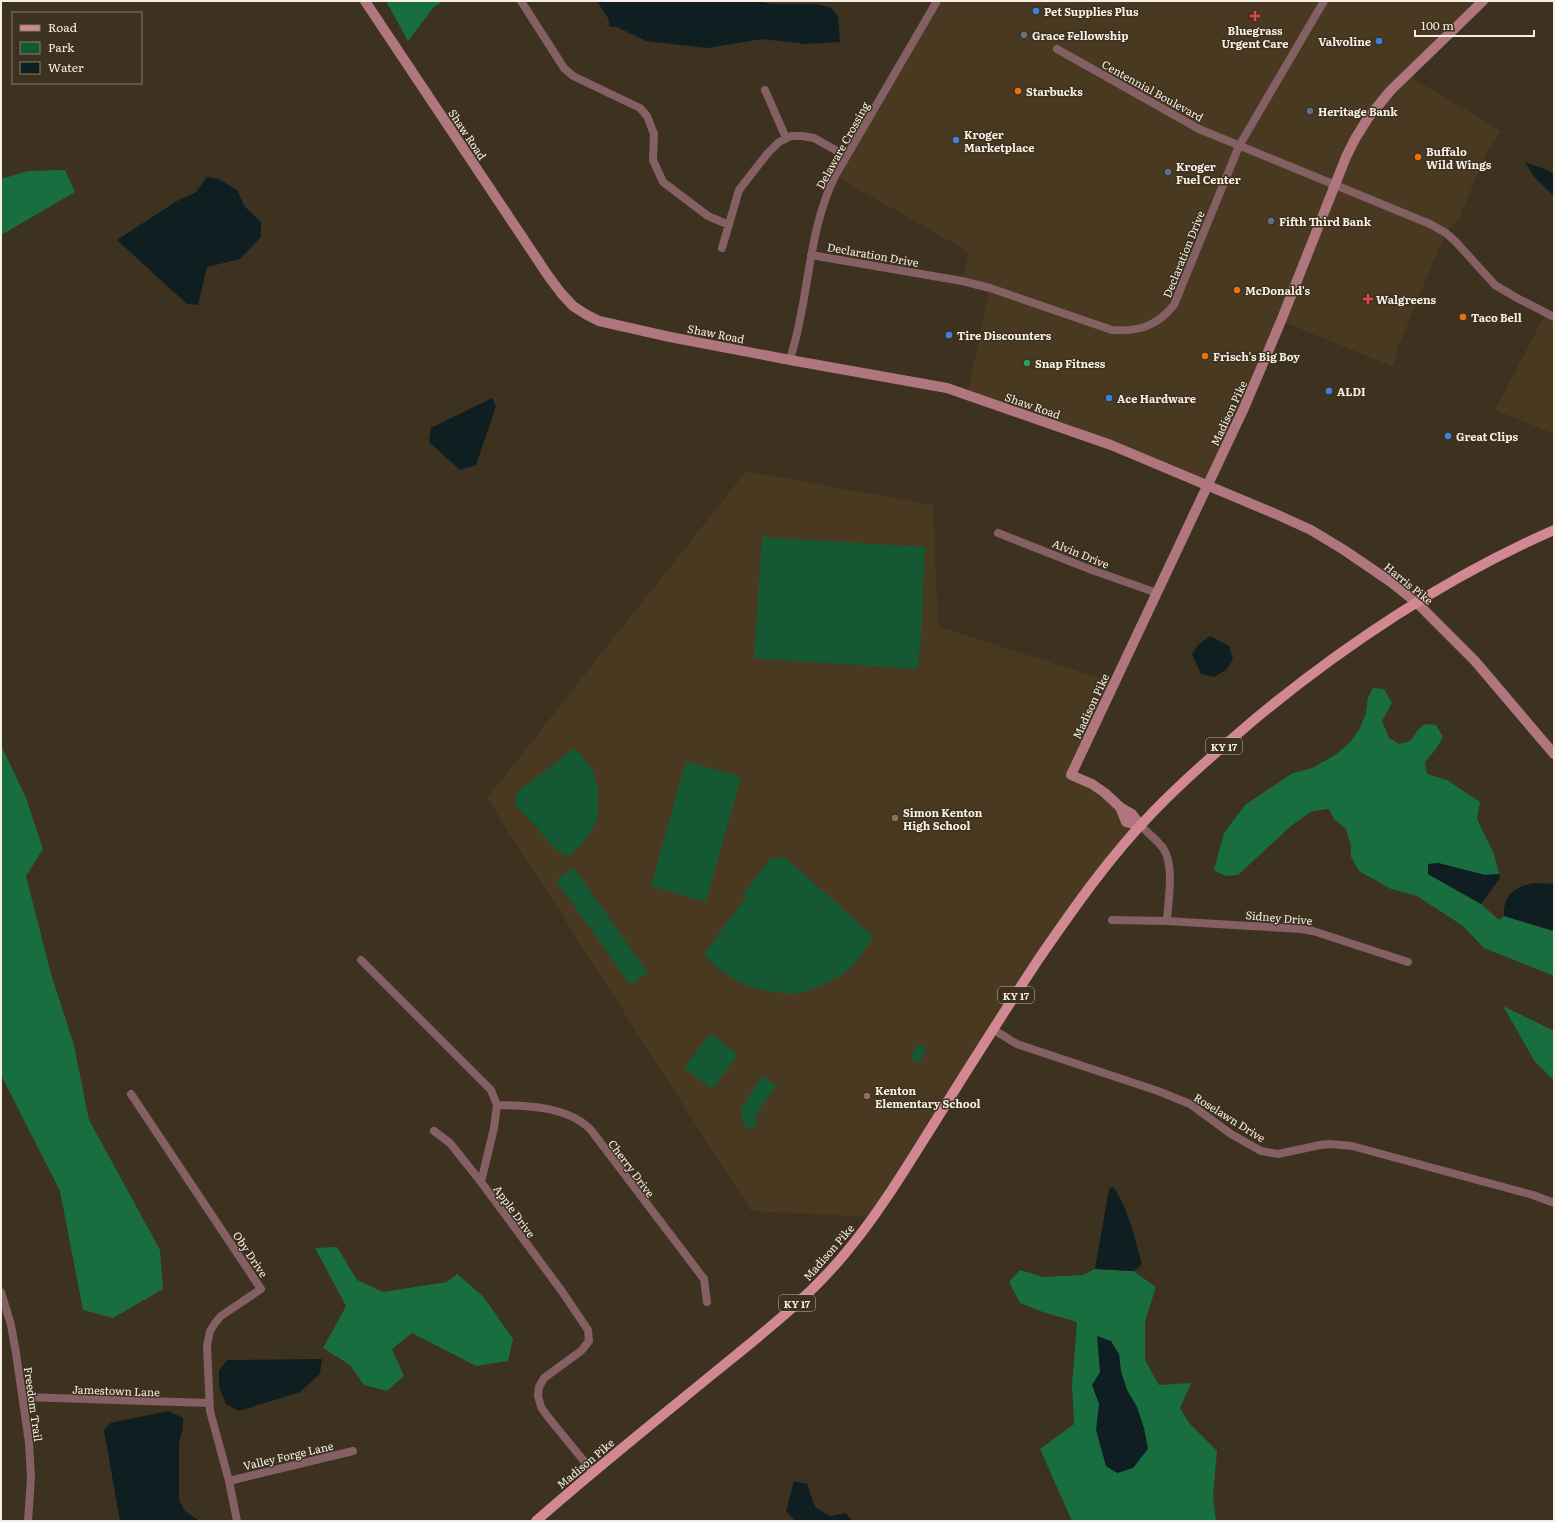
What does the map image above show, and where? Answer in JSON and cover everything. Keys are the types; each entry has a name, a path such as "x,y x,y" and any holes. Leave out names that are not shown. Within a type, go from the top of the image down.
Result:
{"main road":[{"name":"Shaw Road","path":"365,1 549,277 573,306 599,320 621,326 790,360 947,388 1111,445 1208,486"},
{"name":"Madison Pike","path":"1141,826 1132,814 1120,807 1105,793 1092,784 1071,776 1244,408 1281,321 1335,184 1355,139 1378,105 1391,90 1484,1"},
{"name":"Harris Pike","path":"1208,486 1266,509 1310,530 1344,550 1391,582 1416,602 1475,661 1554,754"},
{"name":"KY 17","path":"994,1030 1038,960 1105,869 1152,813 1211,756 1313,672 1416,602 1525,543 1554,530"},
{"name":"Madison Pike","path":"536,1521 592,1472 768,1328 823,1280 854,1244 888,1196 994,1030"}],"street":[{"path":"521,1 564,68 573,76 640,108 647,116 654,134 653,160 663,182 708,216 729,225"},
{"name":"Delaware Crossing","path":"790,360 799,324 818,221 824,200 846,156 937,1"},
{"name":"Declaration Drive","path":"811,255 962,281 990,288 1112,330 1128,331 1142,329 1161,319 1174,305 1239,146 1324,1"},
{"name":"Centennial Boulevard","path":"1057,48 1193,126 1335,184"},
{"path":"765,90 786,138"},
{"path":"722,248 739,190 766,154 779,142 791,136 814,138 846,156"},
{"path":"1335,184 1430,224 1446,233 1495,284 1517,298 1554,317"},
{"name":"Alvin Drive","path":"998,533 1092,570 1157,593"},
{"path":"1141,826 1163,848 1167,857 1170,868 1168,921"},
{"name":"Sidney Drive","path":"1112,920 1168,921 1302,929 1317,932 1408,962"},
{"path":"361,960 491,1090 497,1105"},
{"name":"Roselawn Drive","path":"994,1030 1017,1044 1158,1091 1190,1104 1231,1134 1261,1151 1278,1154 1320,1145 1341,1144 1533,1195 1554,1203"},
{"name":"Oby Drive","path":"131,1094 261,1289 221,1316 210,1331 207,1346 209,1403 229,1481 237,1521"},
{"name":"Apple Drive","path":"497,1105 494,1128 481,1182 561,1290 588,1330 588,1341 581,1351 544,1378 539,1387 538,1396 541,1407 548,1417 592,1472"},
{"name":"Cherry Drive","path":"497,1105 522,1105 562,1113 583,1122 704,1279 707,1302"},
{"path":"434,1131 450,1143 481,1182"},
{"name":"Freedom Trail","path":"1,1292 11,1325 29,1443 31,1477 28,1521"},
{"name":"Jamestown Lane","path":"23,1397 209,1403"},
{"name":"Valley Forge Lane","path":"229,1481 353,1451"}],"shaded area":[{"path":"932,1 1483,1 1407,75 1501,131 1488,149 1460,216 1446,233 1439,248 1397,350 1394,367 1281,321 1208,486 967,395 990,288 962,281 969,252 835,176"},
{"path":"1546,313 1554,317 1554,434 1495,410"},
{"path":"746,471 933,505 938,626 1114,683 1071,775 1092,784 1141,826 1096,880 873,1217 751,1211 487,798"}],"green space":[{"path":"386,1 443,1 433,8 408,41"},
{"path":"65,170 75,192 1,235 1,179 28,171"},
{"path":"762,537 925,547 921,638 917,669 754,658"},
{"path":"1373,688 1384,689 1392,703 1382,721 1389,738 1399,744 1410,741 1418,730 1425,724 1436,725 1443,737 1436,749 1425,762 1427,774 1447,780 1480,802 1477,819 1494,854 1499,874 1485,875 1438,863 1428,874 1481,904 1499,920 1504,916 1554,931 1554,976 1484,948 1463,926 1417,896 1391,889 1359,871 1351,857 1351,846 1346,829 1334,819 1329,809 1312,811 1291,826 1238,875 1225,876 1214,870 1224,833 1245,805 1291,774 1312,768 1337,754 1351,741 1359,730 1366,713 1368,697"},
{"path":"1,745 26,798 43,849 26,876 51,974 74,1045 89,1120 160,1250 163,1289 113,1318 83,1310 60,1191 1,1075"},
{"path":"575,748 592,770 598,789 599,804 597,818 593,829 576,850 568,857 558,851 515,805 516,793"},
{"path":"686,761 741,777 706,902 651,886"},
{"path":"785,857 874,937 845,973 825,984 803,992 787,994 754,988 735,980 717,968 704,954 746,897 743,895 771,858"},
{"path":"574,868 648,973 630,985 556,880"},
{"path":"1503,1006 1554,1031 1554,1080 1535,1062"},
{"path":"710,1033 738,1054 713,1089 684,1069"},
{"path":"917,1046 923,1047 926,1051 917,1063 910,1057"},
{"path":"762,1076 776,1085 756,1115 756,1126 744,1128 741,1109"},
{"path":"337,1247 357,1280 383,1292 447,1282 457,1274 483,1296 513,1339 508,1361 476,1366 412,1333 392,1349 404,1376 387,1391 364,1385 350,1365 323,1348 346,1306 315,1248"},
{"path":"1095,1269 1133,1271 1156,1287 1145,1321 1145,1360 1159,1385 1191,1383 1180,1408 1189,1423 1217,1451 1213,1495 1216,1521 1072,1521 1040,1449 1074,1424 1072,1386 1077,1322 1043,1312 1020,1303 1009,1282 1020,1270 1043,1277 1083,1275"}],"water":[{"path":"597,1 754,1 772,4 814,4 830,7 838,16 840,42 806,44 762,39 707,48 646,41 617,27 610,27 608,18"},
{"path":"1525,162 1554,174 1554,196 1535,178"},
{"path":"207,177 219,179 237,190 245,207 261,222 261,237 240,259 207,267 198,305 187,304 117,240 177,201 196,192"},
{"path":"492,398 496,406 476,465 460,470 429,442 431,428"},
{"path":"1210,636 1229,646 1233,659 1226,670 1214,677 1201,674 1192,654 1198,645"},
{"path":"1438,863 1485,875 1499,874 1500,878 1481,904 1428,874 1428,864"},
{"path":"1534,883 1554,884 1554,931 1504,916 1504,909 1508,897 1521,887"},
{"path":"1113,1187 1127,1213 1142,1264 1133,1271 1095,1269 1109,1189"},
{"path":"1097,1336 1111,1341 1119,1354 1121,1371 1127,1390 1137,1407 1144,1428 1148,1449 1133,1468 1117,1473 1106,1466 1096,1430 1099,1404 1092,1385 1100,1372"},
{"path":"322,1359 320,1374 300,1392 239,1411 226,1404 219,1387 219,1371 227,1360"},
{"path":"169,1411 183,1418 183,1429 179,1441 179,1500 185,1511 199,1521 120,1521 104,1430 110,1423"},
{"path":"794,1481 807,1484 815,1507 830,1516 846,1513 852,1521 795,1521 786,1511"}],"place":[{"name":"Pet Supplies Plus","path":"1036,11"},
{"name":"Bluegrass Urgent Care","path":"1255,16"},
{"name":"Grace Fellowship","path":"1024,35"},
{"name":"Valvoline","path":"1379,41"},
{"name":"Starbucks","path":"1018,91"},
{"name":"Heritage Bank","path":"1310,111"},
{"name":"Kroger Marketplace","path":"956,140"},
{"name":"Buffalo Wild Wings","path":"1418,157"},
{"name":"Kroger Fuel Center","path":"1168,172"},
{"name":"Fifth Third Bank","path":"1271,221"},
{"name":"McDonald's","path":"1237,290"},
{"name":"Walgreens","path":"1368,299"},
{"name":"Taco Bell","path":"1463,317"},
{"name":"Tire Discounters","path":"949,335"},
{"name":"Frisch's Big Boy","path":"1205,356"},
{"name":"Snap Fitness","path":"1027,363"},
{"name":"ALDI","path":"1329,391"},
{"name":"Ace Hardware","path":"1109,398"},
{"name":"Great Clips","path":"1448,436"},
{"name":"Simon Kenton High School","path":"895,818"},
{"name":"Kenton Elementary School","path":"867,1096"}]}
